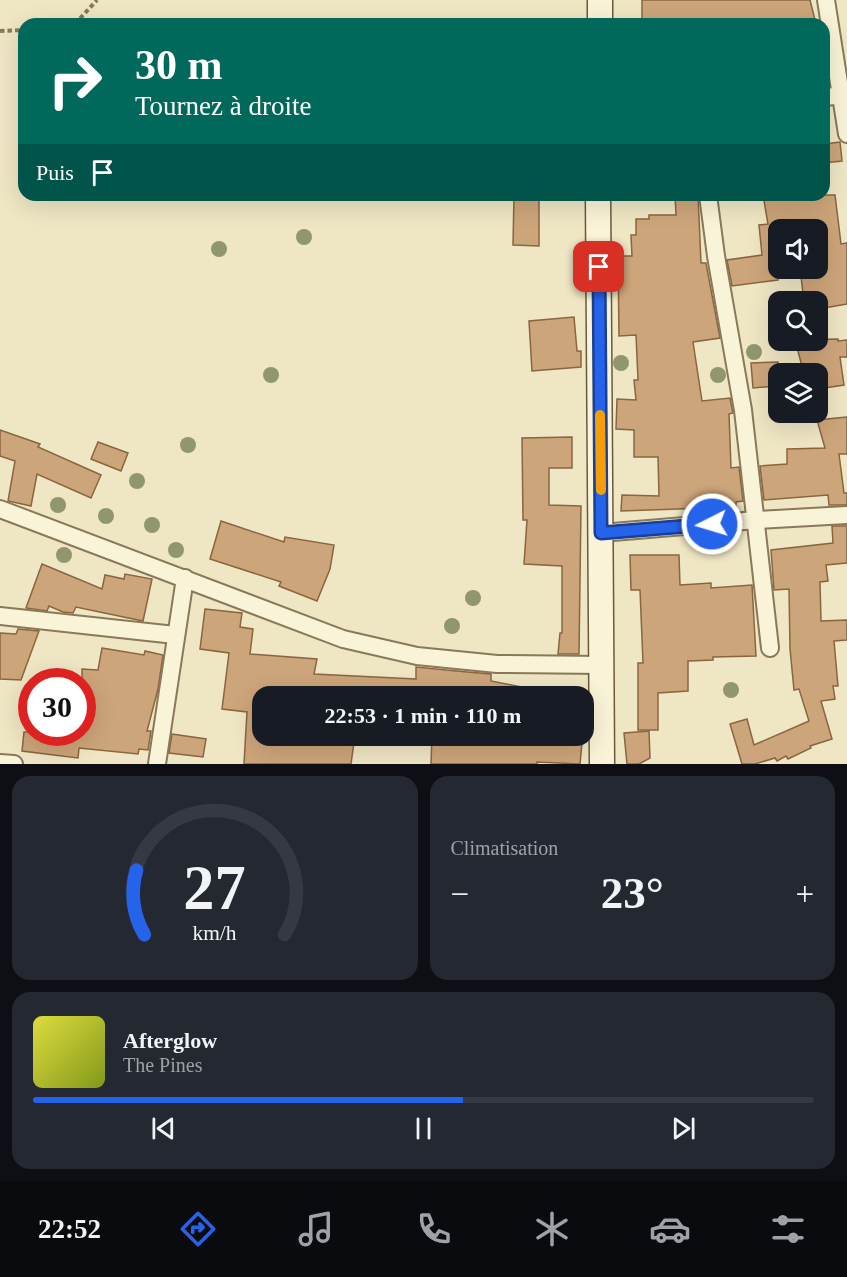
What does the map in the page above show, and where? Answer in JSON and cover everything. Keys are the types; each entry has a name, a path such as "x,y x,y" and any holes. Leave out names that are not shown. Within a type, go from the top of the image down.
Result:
{"street":[{"path":"600,0 600,18"},
{"path":"826,0 829,18"},
{"path":"830,21 844,95 847,134"},
{"path":"598,201 602,764"},
{"path":"709,201 743,410 770,648"},
{"path":"0,509 343,639 417,656 497,664 602,665"},
{"path":"601,533 847,515"},
{"path":"157,764 185,578"},
{"path":"0,616 176,635"},
{"path":"0,763 14,764"}],"path":[{"path":"80,18 97,0"},
{"path":"0,31 18,30"}],"building":[{"path":"642,0 810,0 814,18 642,18"},
{"path":"840,142 842,161 830,162 830,143"},
{"path":"830,195 835,195 841,244 847,243 847,304 828,307 828,291 803,291 801,279 828,279 828,219 768,219 768,224 764,201 830,201"},
{"path":"514,201 539,201 539,246 513,245"},
{"path":"675,201 698,201 701,263 706,263 720,338 693,342 702,401 730,398 733,413 729,414 731,468 739,467 743,501 736,502 736,507 621,511 622,495 659,496 658,457 634,457 634,430 616,429 617,399 636,400 634,380 638,380 636,335 619,336 618,256 632,256 631,235 636,235 636,219 649,219 649,215 676,215"},
{"path":"768,224 768,279 778,280 732,286 727,260 762,255 759,225"},
{"path":"574,317 577,351 581,351 581,367 532,371 529,321"},
{"path":"828,339 847,340 847,357 840,357 844,385 828,387 828,363 801,363 798,351 828,351"},
{"path":"778,362 768,363 768,387 753,388 751,363"},
{"path":"847,417 847,454 839,454 844,493 847,493 847,505 829,505 828,495 764,500 760,466 787,464 787,449 825,448 818,423 828,423 828,419"},
{"path":"0,430 40,444 38,447 101,475 91,498 37,474 31,506 8,501 15,461 0,456"},
{"path":"572,437 572,468 549,468 549,505 581,506 579,654 558,654 560,633 562,633 562,566 524,564 527,520 523,520 522,438"},
{"path":"98,442 128,453 121,471 91,459"},
{"path":"221,521 284,542 285,537 334,545 330,569 317,601 279,586 281,582 210,559"},
{"path":"832,526 847,526 847,563 826,565 828,581 820,582 821,621 847,620 847,640 834,641 838,686 833,686 835,699 821,701 832,739 810,746 811,748 788,759 786,756 777,761 775,758 755,764 742,764 730,724 747,719 754,745 809,721 799,689 794,690 790,649 789,589 774,590 771,550 833,543"},
{"path":"630,555 679,555 680,585 711,583 711,588 752,585 756,656 713,657 713,660 688,661 688,691 658,693 658,730 638,730 638,663 643,663 640,590 631,590"},
{"path":"42,564 102,589 105,575 124,579 125,574 152,579 143,621 76,607 73,613 63,612 49,606 47,611 26,608"},
{"path":"205,609 242,613 240,627 253,629 250,654 317,659 314,674 416,679 416,667 491,674 491,681 517,686 252,686 252,746 353,746 351,764 244,764 247,712 222,709 229,653 200,649"},
{"path":"18,629 39,631 25,668 18,668 18,680 0,679 0,633 16,634"},
{"path":"102,648 144,655 145,651 163,655 158,689 147,731 151,731 148,750 139,749 138,754 79,748 78,758 22,751 23,746 96,746 96,670 98,670"},
{"path":"649,731 650,758 639,764 627,764 624,733"},
{"path":"172,734 206,739 203,757 169,753"},
{"path":"432,746 582,746 580,764 537,762 537,764 431,764"}],"slow traffic":[{"path":"600,415 601,490"}],"route":[{"path":"599,267 601,533 712,524"}]}
